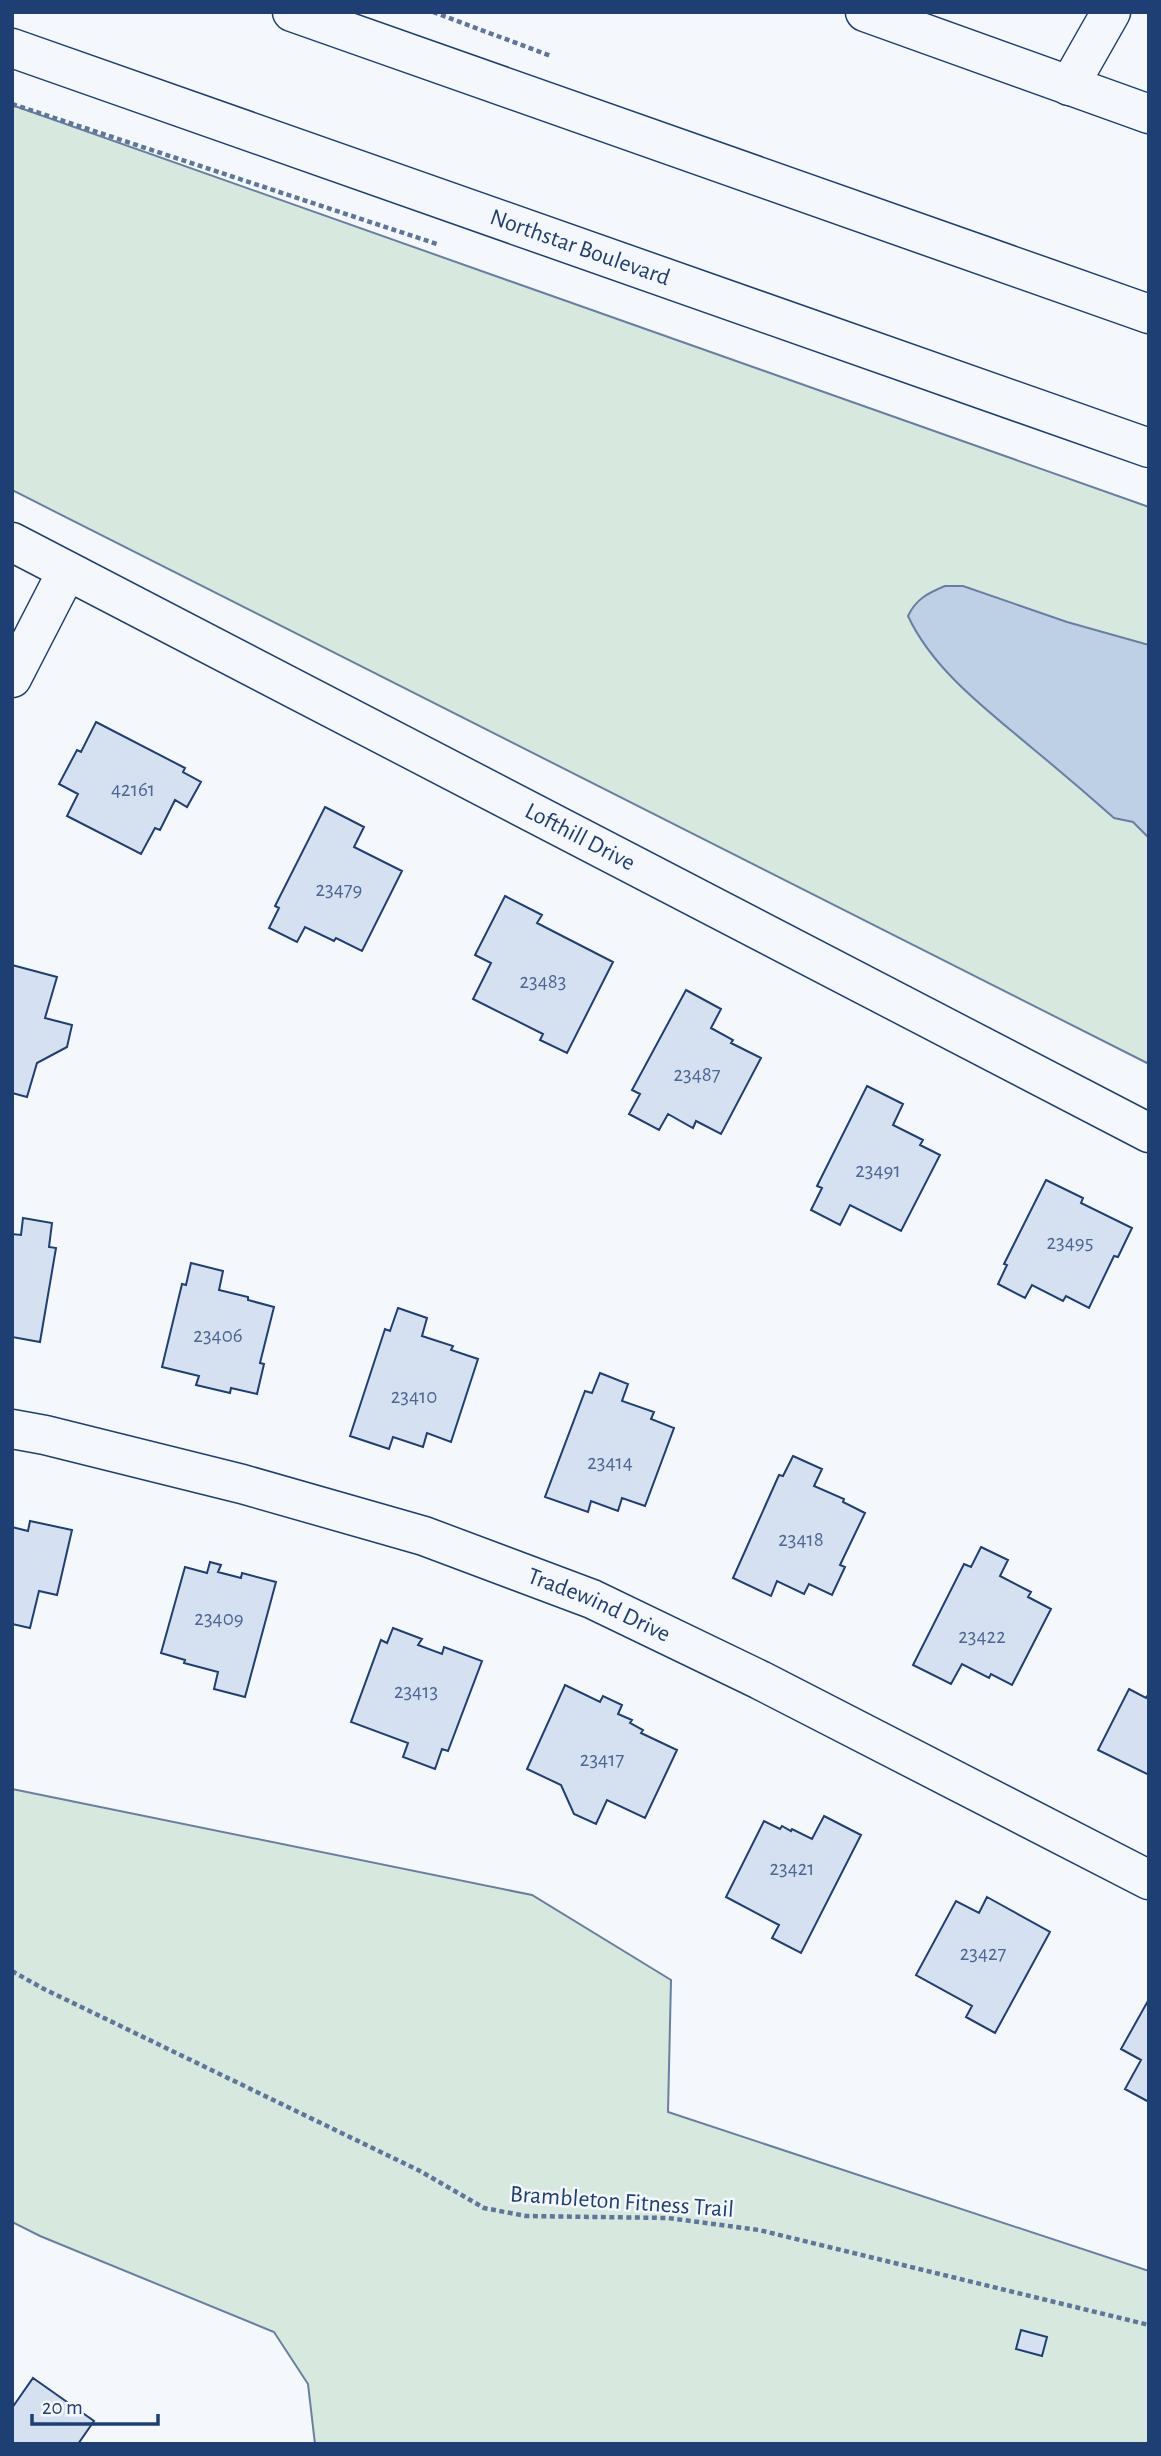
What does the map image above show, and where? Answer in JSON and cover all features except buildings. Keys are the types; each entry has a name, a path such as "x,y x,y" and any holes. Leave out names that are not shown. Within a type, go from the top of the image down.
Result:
{"street":[{"path":"292,12 1149,314"},
{"path":"865,12 1149,114"},
{"path":"1069,86 1111,12"},
{"name":"Northstar Boulevard","path":"12,48 1149,448"},
{"name":"Lofthill Drive","path":"12,542 1149,1133"},
{"path":"12,678 67,571"},
{"name":"Tradewind Drive","path":"12,1429 242,1484 424,1536 592,1599 772,1687 1149,1880"}],"path":[{"name":"Brambleton Fitness Trail","path":"12,1971 420,2171 484,2208 526,2216 668,2218 759,2230 1149,2325"}],"shaded area":[{"path":"12,105 1149,507 1149,1064 12,490"},
{"path":"12,1789 532,1895 671,1980 668,2112 1149,2271 1149,2444 315,2444 308,2384 274,2332 12,2222"}],"water":[{"path":"945,586 963,586 1067,622 1149,645 1149,838 1133,822 1114,818 962,688 932,654 908,616 923,597"}]}
